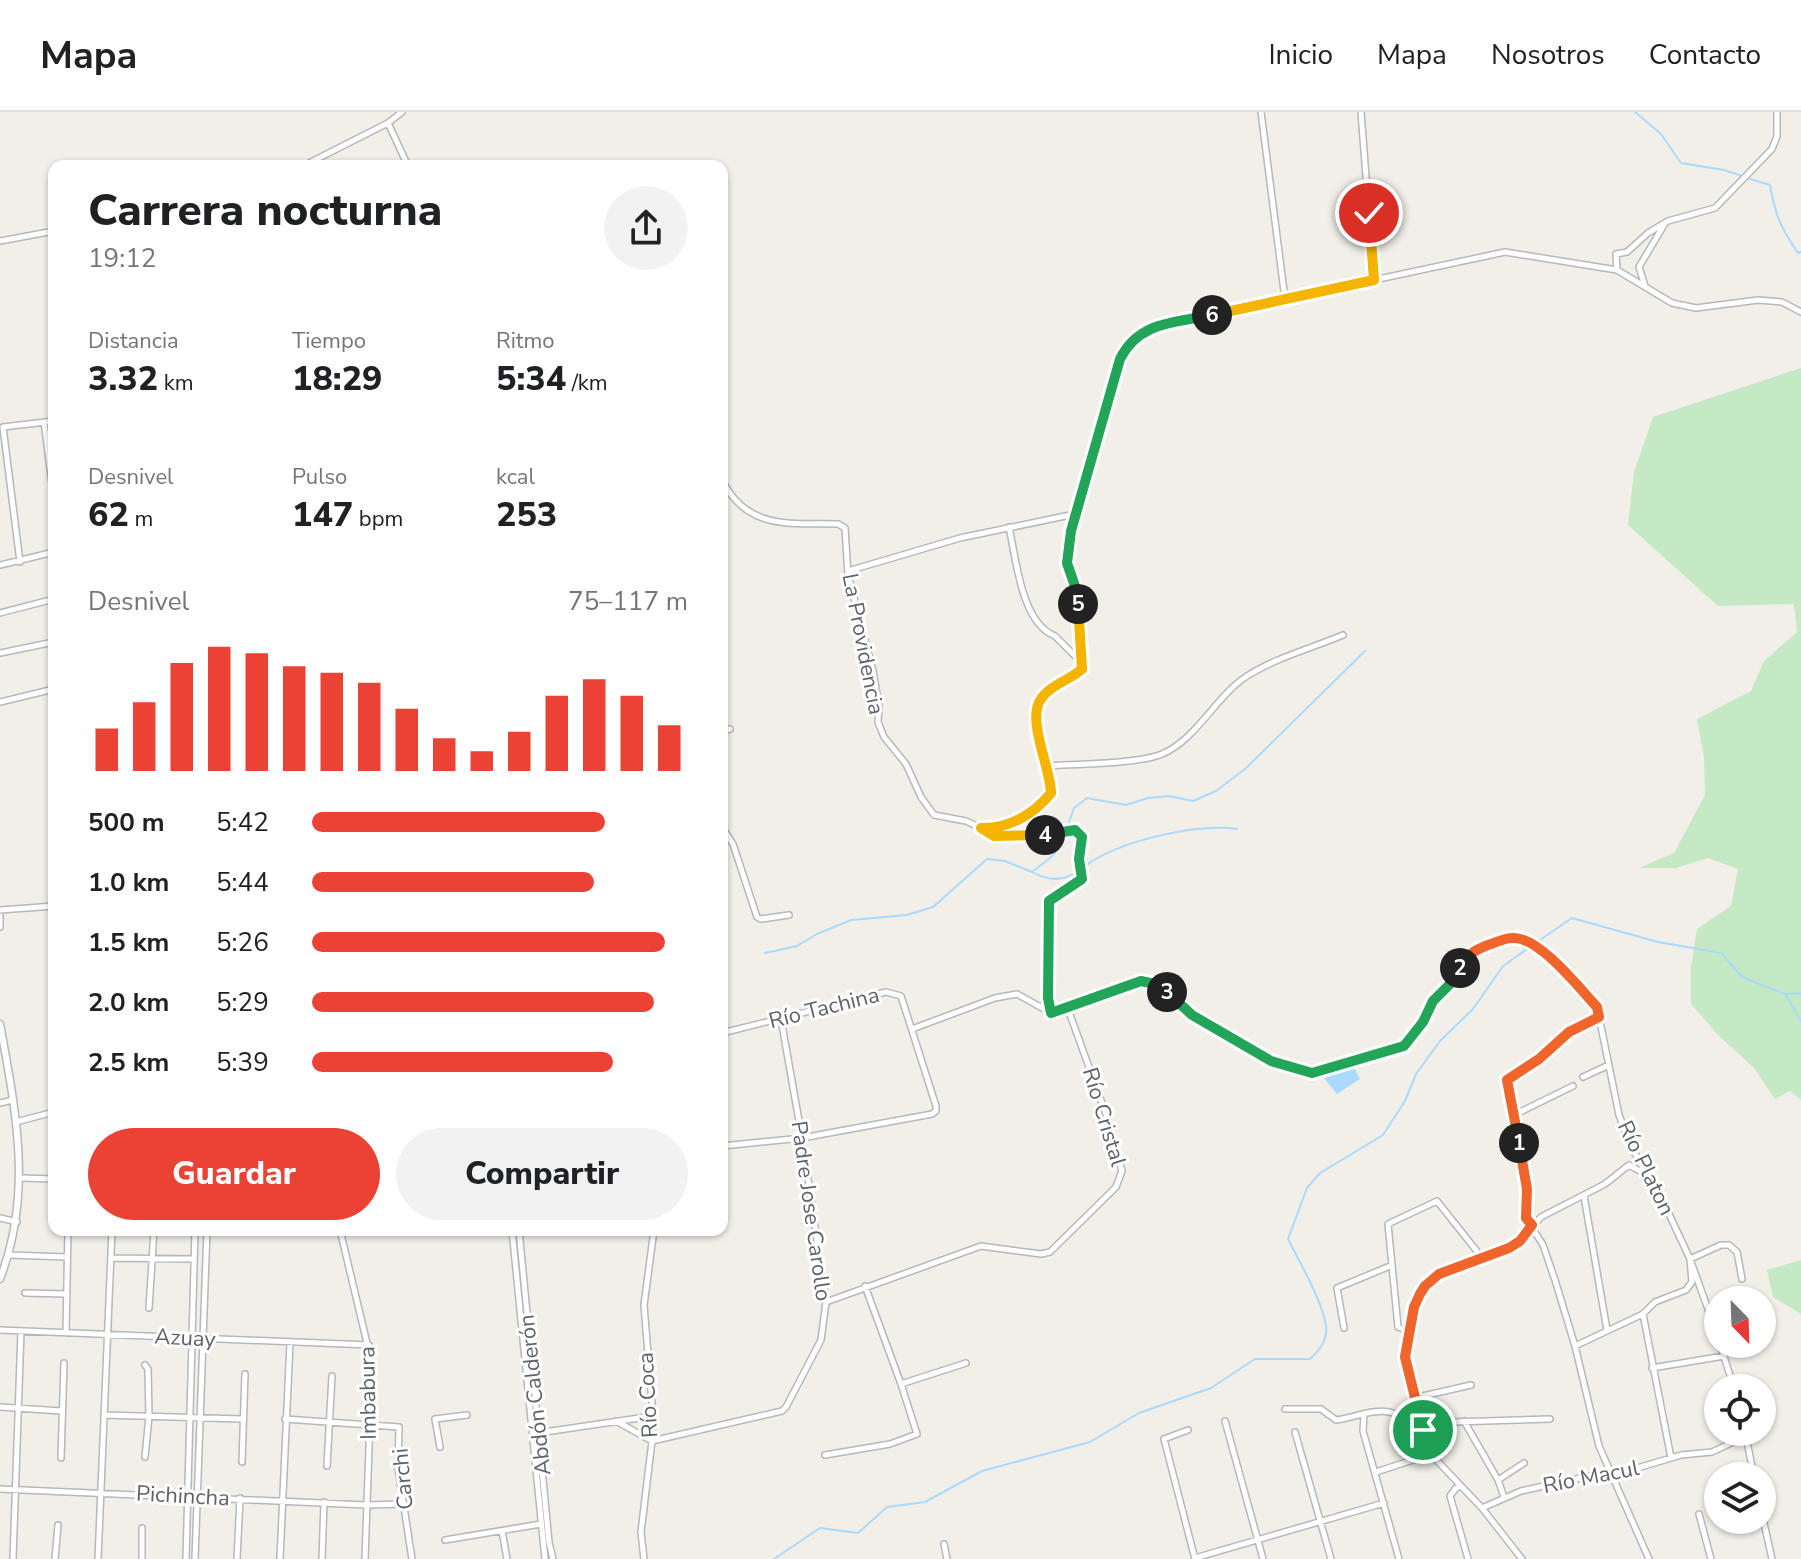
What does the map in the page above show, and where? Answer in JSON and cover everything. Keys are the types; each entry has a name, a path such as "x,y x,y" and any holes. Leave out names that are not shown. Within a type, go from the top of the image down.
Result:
{"street":[{"path":"315,160 388,123 402,112"},
{"path":"1261,112 1285,299"},
{"path":"1361,112 1374,280"},
{"path":"1617,270 1615,255 1627,252 1648,233 1665,224 1711,211 1748,176 1776,141 1777,112"},
{"path":"388,123 405,160"},
{"path":"1646,289 1639,267 1665,224"},
{"path":"0,241 48,232"},
{"path":"1083,665 1077,592 1067,563 1071,531 1120,359 1125,348 1149,328 1505,252 1617,270 1672,303 1696,308 1758,300 1782,302 1801,312"},
{"path":"44,422 48,453"},
{"path":"20,562 2,427 48,422"},
{"name":"La Providencia","path":"728,491 741,507 767,521 842,526 846,532 848,571 873,671 879,706 878,722 884,737 906,764 921,797 934,815 993,829 1020,820 1049,796 1052,790 1037,724 1037,706 1042,697 1080,671 1083,665"},
{"path":"848,571 960,538 1076,514"},
{"path":"1063,517 1071,531"},
{"path":"1009,527 1028,610 1083,665"},
{"path":"0,565 48,554"},
{"path":"0,613 48,601"},
{"path":"1046,766 1163,754 1247,676 1343,635"},
{"path":"0,653 48,643"},
{"path":"0,702 48,690"},
{"path":"981,828 994,836 1039,836 1075,830 1082,837 1079,859 1082,879 1049,901 1048,998 1051,1013"},
{"path":"728,836 757,917 789,915"},
{"path":"0,927 0,913 48,907"},
{"name":"Río Platon","path":"1068,1009 1141,981 1148,982 1165,991 1192,1015 1271,1061 1295,1070 1316,1072 1404,1046 1423,1022 1433,1001 1454,980 1465,958 1478,949 1514,937 1530,942 1543,951 1597,1007 1619,1115 1632,1148 1690,1259 1704,1298"},
{"name":"Río Tachina","path":"728,1032 886,992 901,996 936,1111 802,1138"},
{"path":"912,1029 995,998 1017,994 1051,1013 1068,1009"},
{"name":"Río Cristal","path":"826,1302 981,1246 1041,1254 1050,1252 1116,1187 1122,1171 1106,1114 1068,1009"},
{"path":"1599,1017 1569,1032 1539,1059 1507,1080 1527,1189 1526,1218 1543,1245 1555,1280 1575,1346 1592,1423 1609,1474 1649,1559"},
{"name":"Padre Jose Carollo","path":"652,1441 784,1409 821,1340 826,1302 781,1019"},
{"path":"0,1027 16,1122 21,1178 17,1222 0,1279"},
{"path":"1583,1077 1609,1065"},
{"path":"1514,1115 1573,1086"},
{"path":"0,1103 12,1100"},
{"path":"16,1122 48,1114"},
{"path":"728,1145 802,1138"},
{"path":"1429,1452 1405,1357 1414,1307 1425,1286 1439,1274 1520,1241 1532,1225 1551,1211 1605,1184 1629,1165 1632,1148"},
{"path":"1629,1165 1648,1175"},
{"path":"21,1178 48,1179"},
{"path":"1584,1196 1607,1330"},
{"path":"1411,1332 1398,1327 1388,1224 1437,1201 1479,1258"},
{"path":"0,1218 17,1222"},
{"path":"66,1333 68,1236"},
{"path":"98,1559 112,1236"},
{"path":"149,1308 154,1236"},
{"path":"186,1559 195,1236"},
{"path":"195,1559 207,1236"},
{"name":"Imbabura","path":"342,1236 372,1364 365,1559"},
{"name":"Abdón Calderón","path":"513,1236 553,1559"},
{"name":"Abdón Calderón","path":"520,1236 545,1559"},
{"name":"Río Coca","path":"644,1559 641,1532 653,1416 644,1305 653,1236"},
{"path":"1575,1346 1643,1314 1655,1302 1690,1287 1690,1259 1721,1245 1729,1245 1737,1252 1742,1279"},
{"path":"9,1255 67,1257"},
{"path":"112,1258 193,1259"},
{"path":"1344,1328 1337,1288 1390,1266"},
{"path":"825,1455 890,1444 917,1434 865,1286"},
{"path":"25,1293 65,1294"},
{"path":"1643,1314 1671,1458"},
{"name":"Azuay","path":"0,1330 369,1345"},
{"path":"13,1559 21,1331"},
{"path":"280,1559 290,1343"},
{"path":"1652,1368 1712,1358"},
{"path":"61,1458 64,1363"},
{"path":"901,1384 966,1363"},
{"path":"145,1365 148,1369 149,1416 145,1457"},
{"path":"242,1462 245,1374"},
{"path":"327,1466 332,1376"},
{"path":"1414,1398 1471,1385"},
{"path":"0,1407 62,1411"},
{"path":"1285,1409 1321,1409 1336,1420 1394,1413 1415,1426 1464,1421 1550,1419"},
{"path":"105,1415 242,1419"},
{"path":"440,1447 435,1419 467,1415"},
{"path":"1363,1431 1364,1415"},
{"path":"536,1433 653,1416"},
{"path":"1352,1417 1363,1431 1399,1559"},
{"path":"285,1419 371,1423"},
{"path":"616,1421 652,1441"},
{"path":"1225,1421 1263,1559"},
{"path":"1464,1421 1498,1480 1504,1497"},
{"name":"Carchi","path":"371,1423 399,1427 398,1468 412,1559"},
{"path":"1188,1430 1164,1439 1195,1558 1384,1503"},
{"path":"1295,1432 1331,1559"},
{"name":"Río Macul","path":"1482,1508 1504,1497 1537,1487 1712,1452 1723,1446"},
{"path":"1376,1472 1429,1452"},
{"path":"1429,1452 1482,1508 1522,1559"},
{"path":"1498,1480 1524,1463"},
{"path":"1461,1486 1453,1489 1450,1496 1468,1559"},
{"name":"Pichincha","path":"0,1489 366,1505 404,1504"},
{"path":"237,1559 240,1498"},
{"path":"322,1559 324,1502"},
{"path":"1699,1514 1711,1559"},
{"path":"445,1540 541,1524"},
{"path":"55,1559 58,1525"},
{"path":"142,1528 142,1559"},
{"path":"502,1531 507,1559"},
{"path":"1766,1534 1772,1559"},
{"path":"944,1544 947,1559"}],"green space":[{"path":"1801,368 1801,1100 1790,1091 1775,1099 1754,1068 1718,1035 1691,1004 1691,967 1697,929 1731,906 1738,869 1708,858 1676,868 1639,868 1674,853 1705,795 1704,757 1697,719 1751,691 1764,661 1797,632 1794,604 1718,606 1628,525 1634,472 1653,417"},
{"path":"1801,1260 1801,1314 1776,1299 1776,1286 1771,1286 1767,1270"}],"water":[{"path":"1354,1067 1360,1079 1337,1094 1323,1077 1325,1073"}],"waterway":[{"path":"1635,112 1661,134 1681,163 1742,176"},
{"path":"1750,179 1770,185 1780,221 1798,253 1801,252"},
{"path":"1067,827 1074,808 1087,798 1126,805 1169,796 1193,801 1216,791 1245,769 1365,651"},
{"path":"1085,866 1117,849 1158,836 1201,829 1237,829"},
{"path":"765,953 797,946 851,920 907,915 933,907 987,859 1005,861 1032,872 1056,852 1065,835"},
{"path":"1032,872 1055,879 1078,871"},
{"path":"1537,942 1572,918 1658,942 1721,953 1742,977 1785,994 1801,1021"},
{"path":"774,1559 820,1528 858,1533 887,1507 925,1502 982,1471 1090,1442 1139,1413 1211,1388 1255,1359 1310,1359 1322,1345 1326,1326 1315,1293 1288,1239 1307,1188 1320,1173 1383,1135 1405,1101 1416,1074 1440,1041 1473,1009 1503,966 1530,947"},
{"path":"1786,994 1801,993"}],"route":[{"path":"1369,213 1374,280 1149,328 1125,348 1071,531 1067,563 1077,592 1083,665 1076,674 1042,697 1037,706 1037,724 1052,790 1045,800 1020,820 993,829 981,828 994,836 1039,836 1078,830 1082,837 1079,859 1082,879 1049,899 1048,998 1053,1014 1141,981 1148,982 1165,991 1192,1015 1271,1061 1312,1073 1404,1046 1423,1022 1433,1001 1454,980 1465,958 1478,949 1514,937 1530,942 1543,951 1597,1007 1599,1017 1569,1032 1539,1059 1507,1080 1527,1189 1526,1218 1532,1225 1520,1241 1509,1248 1439,1274 1420,1294 1414,1307 1405,1357 1423,1430"}]}
